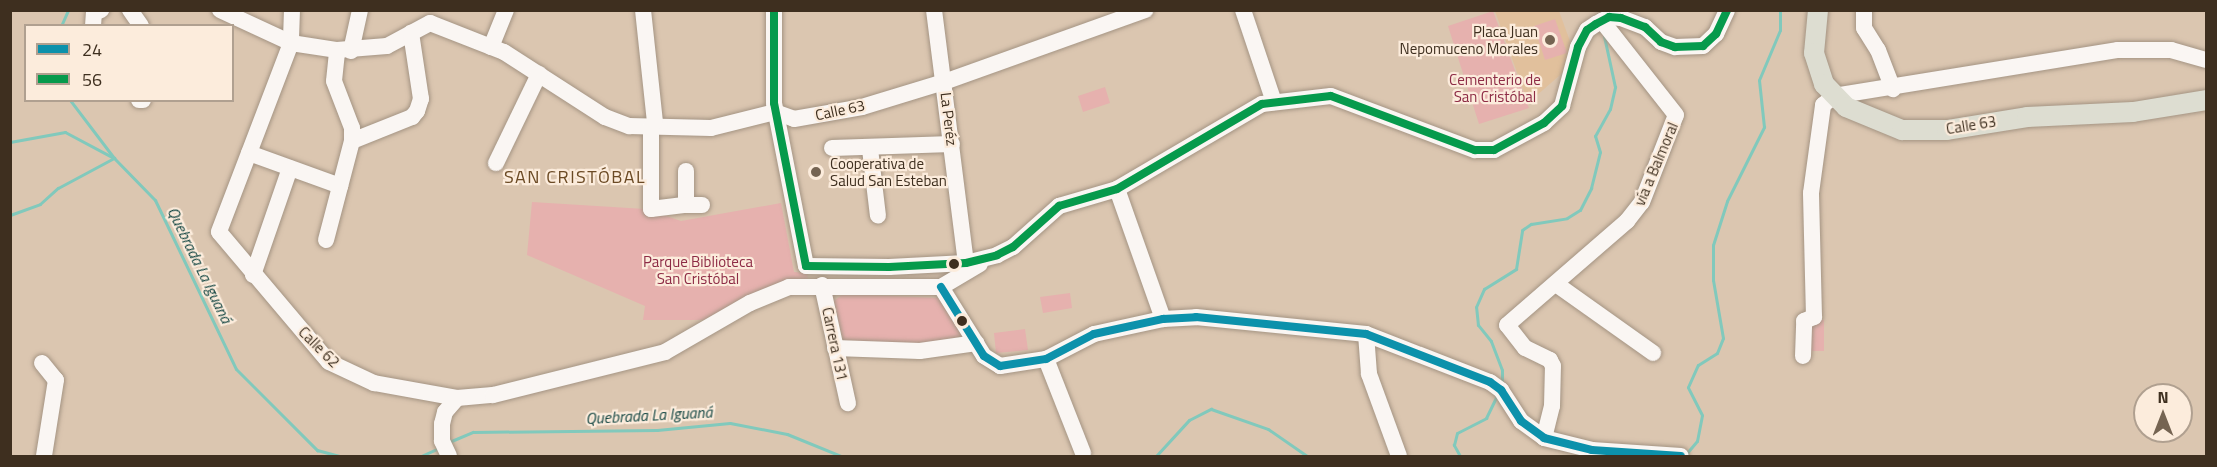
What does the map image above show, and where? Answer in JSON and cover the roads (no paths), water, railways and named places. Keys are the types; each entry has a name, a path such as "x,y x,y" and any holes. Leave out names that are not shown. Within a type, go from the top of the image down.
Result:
{"main road":[{"name":"Calle 63","path":"1818,10 1814,53 1824,84 1834,96 1867,119 1902,130 1923,132 2027,117 2133,112 2206,100"}],"street":[{"path":"93,24 94,13 101,10"},
{"path":"130,10 140,24"},
{"path":"220,10 291,43 344,51 387,46 411,33 421,99 417,111 412,117 352,141"},
{"path":"292,10 291,43 249,153 340,186"},
{"path":"326,240 352,141 352,128 334,81 360,10"},
{"path":"491,47 506,10"},
{"path":"643,10 655,122 651,127 651,208 694,205 686,171"},
{"path":"774,10 775,112 806,266 889,267 966,262 997,255"},
{"name":"La Peréz","path":"934,10 966,262"},
{"name":"Calle 63","path":"411,33 430,23 491,47 539,74 605,117 629,126 711,128 775,112 788,119 819,116 944,82 1144,10"},
{"path":"1244,10 1274,102"},
{"path":"1681,456 1592,450 1544,438 1521,421 1497,387 1472,372 1366,334 1196,317 1163,319 1094,334 1046,359 1000,366 984,356 941,287 1013,247 1059,206 1117,189 1227,123 1274,102 1331,96 1476,150 1494,150 1544,123 1562,106 1578,47 1587,30 1609,16 1645,27 1661,42 1675,47 1703,46 1716,34 1727,10"},
{"path":"1864,10 1864,28 1878,50 1893,89"},
{"name":"vía a Balmoral","path":"1544,438 1552,406 1553,366 1550,360 1525,348 1507,328 1518,316 1611,238 1642,202 1676,115 1602,21"},
{"path":"1803,356 1804,321 1814,317 1811,193 1823,105 1834,96 1893,89 2118,50 2171,50 2206,60"},
{"path":"496,163 539,74"},
{"path":"832,148 870,149 952,144"},
{"path":"870,149 878,216"},
{"name":"Calle 62","path":"249,153 219,232 253,275 329,362 344,371 374,383 457,398 493,395 665,352 769,294 798,286 941,287"},
{"path":"253,275 290,168"},
{"path":"1117,189 1163,319"},
{"path":"889,267 890,287"},
{"path":"1556,284 1653,352"},
{"name":"Carrera 131","path":"822,285 848,403"},
{"path":"1366,334 1369,374 1400,456"},
{"path":"835,348 920,351 976,343"},
{"path":"1046,359 1083,453"},
{"path":"42,363 56,380 44,456"},
{"path":"449,456 442,441 446,412 457,398"}],"waterway":[{"path":"62,24 68,10"},
{"path":"1686,454 1697,441 1702,415 1688,387 1698,365 1717,353 1723,338 1713,280 1713,245 1727,201 1764,127 1759,80 1780,30 1780,10"},
{"path":"1502,383 1502,370 1491,341 1478,325 1476,307 1484,289 1516,269 1522,230 1531,224 1567,218 1580,210 1591,188 1600,152 1595,136 1610,109 1615,87 1604,36"},
{"path":"10,215 40,204 58,188 114,158 72,102"},
{"name":"Quebrada La Iguaná","path":"10,142 65,132 114,158 155,200 236,369 317,450 340,456"},
{"path":"1460,456 1454,445 1457,433 1486,418 1497,395"},
{"name":"Quebrada La Iguaná","path":"1156,456 1189,420 1211,409 1268,429 1307,456"},
{"name":"Quebrada La Iguaná","path":"449,442 473,432 657,430 730,423 787,434 841,456"},
{"name":"Quebrada La Iguaná","path":"421,456 439,448"}],"place":[{"name":"Placa Juan Nepomuceno Morales","path":"1550,40"},
{"name":"Cooperativa de Salud San Esteban","path":"816,172"}],"district":[{"name":"SAN CRISTÓBAL","path":"575,177"}],"park label":[{"name":"Cementerio de San Cristóbal","path":"1495,88"},
{"name":"Parque Biblioteca San Cristóbal","path":"698,270"}]}
